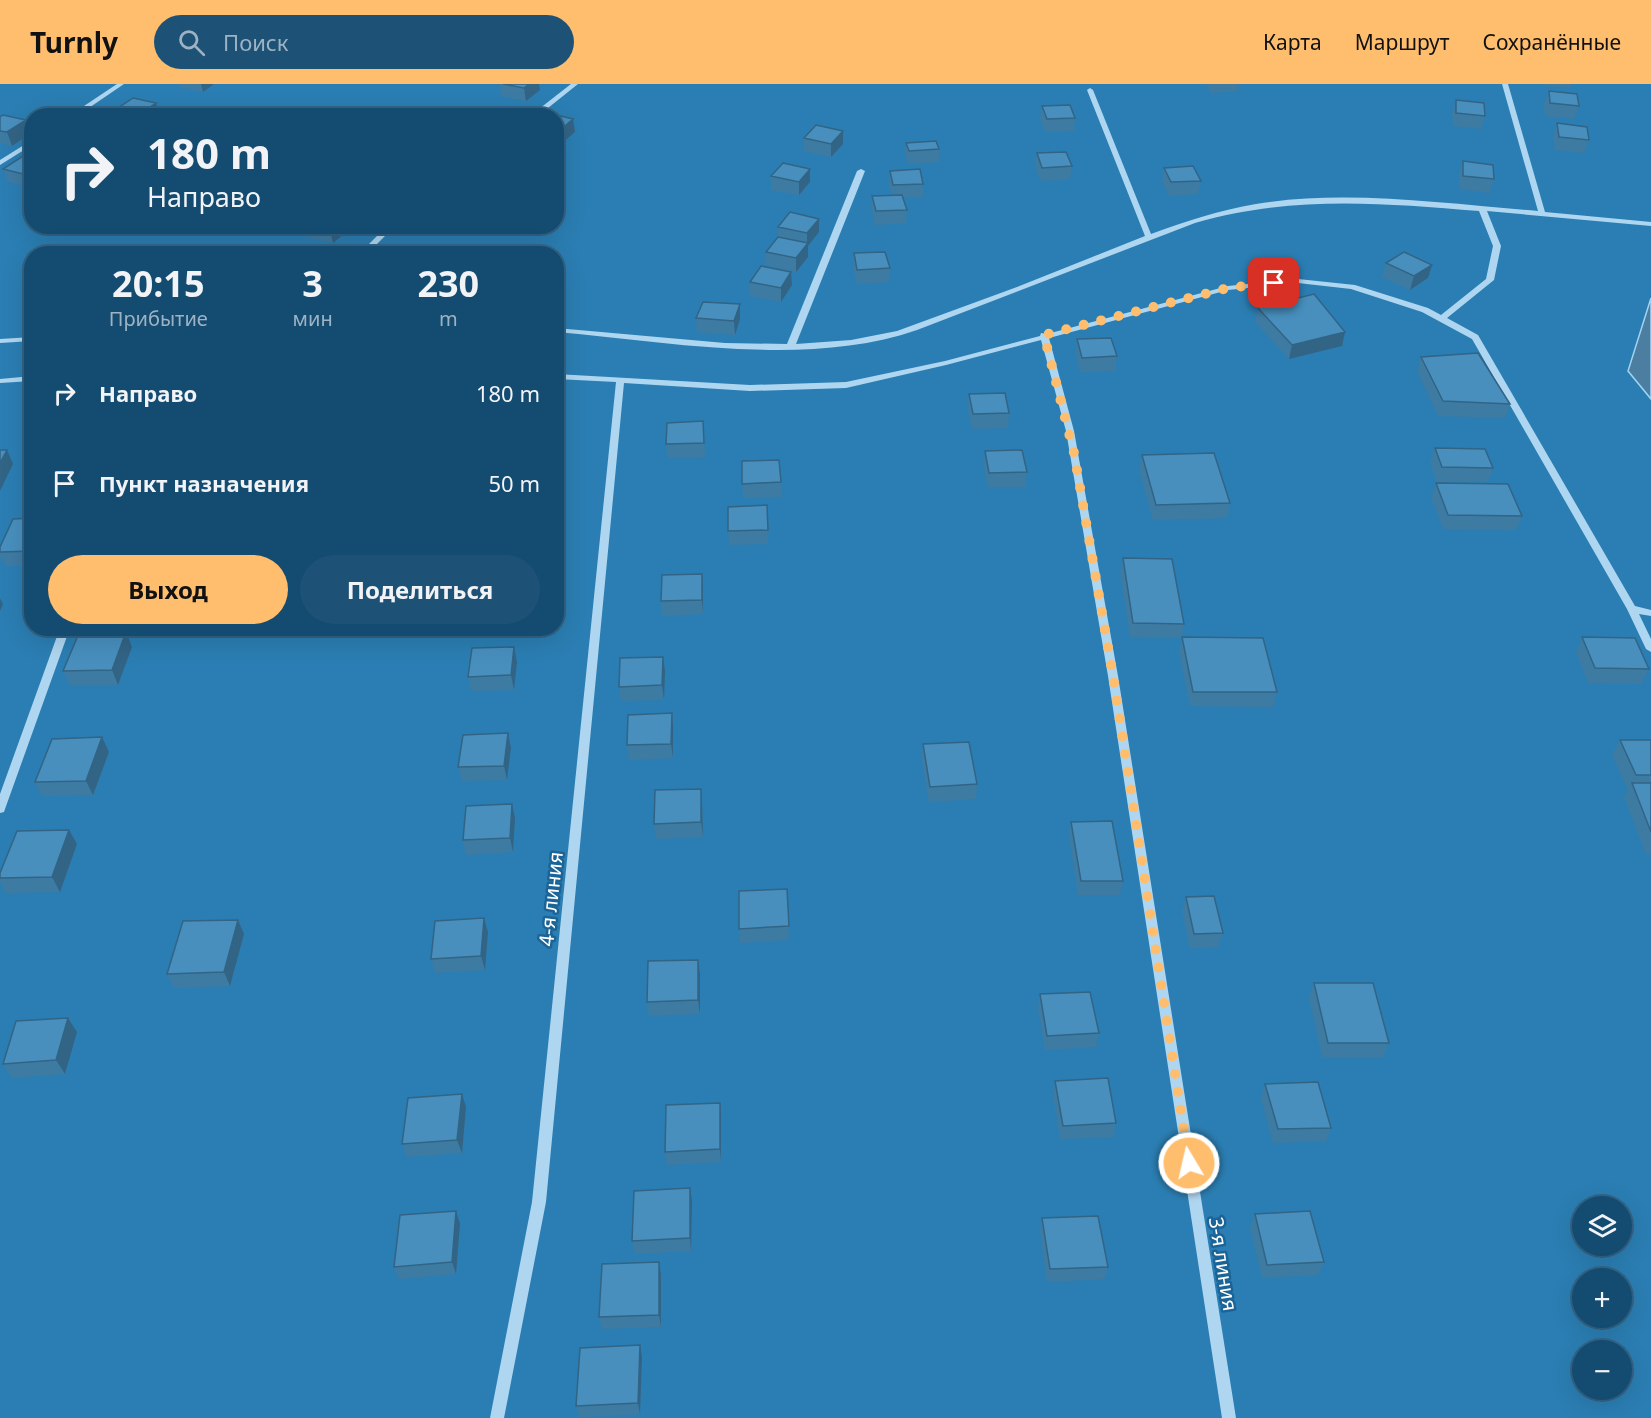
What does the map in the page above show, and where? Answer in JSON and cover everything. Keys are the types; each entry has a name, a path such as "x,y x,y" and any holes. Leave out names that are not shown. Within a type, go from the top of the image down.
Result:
{"street":[{"path":"84,108 121,84"},
{"path":"544,108 575,84"},
{"path":"1505,84 1542,213"},
{"path":"1090,90 1149,237"},
{"path":"0,163 24,147"},
{"path":"790,348 861,171"},
{"path":"564,331 694,343 790,348 846,344 895,334 1207,217 1259,206 1335,201 1482,208 1651,224"},
{"path":"1441,319 1490,280 1497,246 1482,208"},
{"path":"371,246 383,234"},
{"path":"564,377 750,388 846,385 946,363 1044,335 1228,288 1298,281 1352,287 1425,310 1475,337 1632,609 1651,649"},
{"name":"3-я линия","path":"1044,335 1070,431 1111,664 1229,1418"},
{"path":"0,340 24,339"},
{"path":"0,381 24,379"},
{"name":"4-я линия","path":"497,1418 539,1202 620,381"},
{"path":"1632,609 1651,613"},
{"path":"0,809 62,636"}],"shaded area":[{"path":"0,84 1651,84 1651,1418 0,1418"},
{"path":"1651,298 1651,399 1628,371"}],"building":[{"path":"503,84 529,84 524,88"},
{"path":"1549,91 1577,94 1579,106 1550,103"},
{"path":"133,98 156,103 148,108 118,108"},
{"path":"1456,100 1484,103 1485,116 1456,113"},
{"path":"1070,105 1075,118 1047,119 1042,106"},
{"path":"3,115 24,121 7,132 0,131 0,117"},
{"path":"564,117 573,119 564,127"},
{"path":"1557,123 1587,127 1589,140 1559,137"},
{"path":"816,125 843,131 831,144 804,138"},
{"path":"936,141 939,149 909,151 906,143"},
{"path":"1066,152 1072,166 1042,168 1037,153"},
{"path":"23,156 24,156 24,174 3,169"},
{"path":"1463,161 1493,165 1494,179 1463,176"},
{"path":"783,163 810,169 799,182 771,176"},
{"path":"1193,166 1201,181 1171,182 1164,168"},
{"path":"920,169 923,184 893,185 890,171"},
{"path":"902,195 907,210 876,211 872,196"},
{"path":"790,212 819,219 807,233 778,227"},
{"path":"778,237 808,243 796,258 766,252"},
{"path":"885,252 890,268 857,270 854,253"},
{"path":"1404,252 1432,265 1414,276 1386,263"},
{"path":"761,266 791,272 781,288 750,282"},
{"path":"1314,294 1345,332 1292,345 1258,308"},
{"path":"703,302 740,304 734,321 696,318"},
{"path":"1111,338 1117,356 1082,358 1077,339"},
{"path":"1478,353 1510,404 1443,401 1421,357"},
{"path":"1005,393 1009,413 973,414 969,394"},
{"path":"703,421 704,443 666,444 667,423"},
{"path":"1435,448 1485,449 1493,468 1442,467"},
{"path":"0,450 7,450 0,463"},
{"path":"1022,450 1027,472 989,473 985,451"},
{"path":"1214,453 1230,503 1156,505 1142,455"},
{"path":"779,460 781,482 742,484 742,461"},
{"path":"1436,483 1508,484 1522,516 1448,515"},
{"path":"767,505 768,530 728,531 728,507"},
{"path":"24,518 24,551 0,552 0,547 13,519"},
{"path":"1123,558 1172,559 1184,624 1133,623"},
{"path":"702,574 702,600 661,601 662,575"},
{"path":"78,636 125,636 112,670 63,671"},
{"path":"1182,637 1263,638 1277,692 1193,692"},
{"path":"1582,637 1635,638 1649,669 1595,668"},
{"path":"514,647 511,675 468,677 472,648"},
{"path":"663,657 662,685 619,687 620,658"},
{"path":"672,713 671,744 627,745 628,715"},
{"path":"508,733 504,766 458,767 463,735"},
{"path":"102,737 86,781 35,782 52,739"},
{"path":"1620,740 1651,740 1651,775 1636,775"},
{"path":"969,742 977,784 930,787 923,744"},
{"path":"1632,783 1651,783 1651,832"},
{"path":"701,789 701,822 654,824 655,790"},
{"path":"512,804 510,838 463,840 466,806"},
{"path":"1112,821 1123,881 1081,881 1071,822"},
{"path":"69,830 52,877 0,878 17,831"},
{"path":"787,889 789,926 739,929 739,891"},
{"path":"1214,896 1223,933 1194,934 1186,897"},
{"path":"484,918 481,956 431,959 435,921"},
{"path":"238,920 224,972 167,974 183,921"},
{"path":"698,960 698,1000 647,1002 648,961"},
{"path":"1314,983 1373,983 1389,1043 1328,1043"},
{"path":"1090,992 1099,1033 1047,1036 1040,994"},
{"path":"68,1018 56,1060 3,1064 16,1021"},
{"path":"1108,1078 1116,1123 1063,1126 1055,1081"},
{"path":"1318,1082 1331,1128 1278,1129 1265,1084"},
{"path":"462,1094 457,1140 402,1144 408,1098"},
{"path":"720,1103 720,1149 665,1152 666,1105"},
{"path":"690,1188 690,1238 632,1241 634,1191"},
{"path":"456,1211 452,1262 394,1267 400,1215"},
{"path":"1310,1211 1324,1262 1267,1265 1255,1214"},
{"path":"1098,1216 1108,1267 1050,1269 1042,1218"},
{"path":"659,1262 659,1315 599,1317 602,1264"},
{"path":"640,1345 638,1403 576,1406 580,1348"}],"route":[{"path":"1189,1163 1113,676 1074,453 1044,335 1228,288 1274,283"}]}
